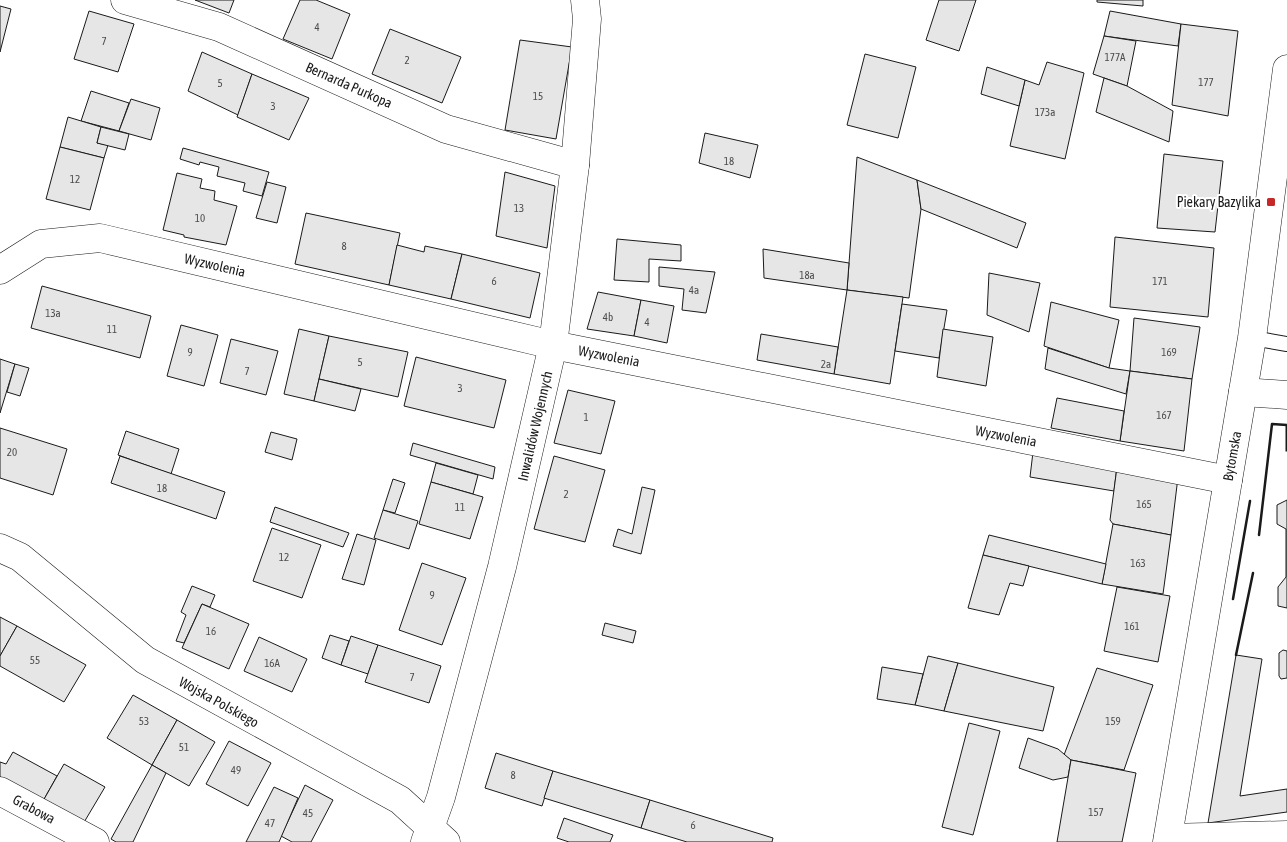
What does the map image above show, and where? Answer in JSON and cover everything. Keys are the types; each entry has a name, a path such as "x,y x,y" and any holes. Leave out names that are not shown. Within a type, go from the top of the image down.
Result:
{"street":[{"name":"Bernarda Purkopa","path":"125,0 219,27 446,129 576,166"},
{"name":"Inwalidów Wojennych","path":"434,837 441,797 502,567 553,345 576,166 587,19 585,0"},
{"name":"Bytomska","path":"1168,840 1252,338 1284,122 1287,69"},
{"name":"Wyzwolenia","path":"0,270 41,244 100,238 553,345 1228,480"},
{"path":"1243,392 1287,395"},
{"name":"Wojska Polskiego","path":"0,548 20,557 144,660 400,800 434,837"},
{"name":"Grabowa","path":"0,791 95,842"},
{"path":"1168,840 1287,834"}],"lane":[{"path":"1252,338 1287,344"}],"building":[{"path":"195,0 234,0 229,13"},
{"path":"300,0 316,0 350,14 332,59 283,39"},
{"path":"939,0 976,0 959,51 926,40"},
{"path":"1097,0 1143,0 1143,6 1097,2"},
{"path":"0,6 11,9 0,52"},
{"path":"89,11 134,24 118,72 74,59"},
{"path":"1110,11 1181,24 1178,46 1104,36"},
{"path":"1181,24 1238,31 1228,116 1172,105"},
{"path":"390,29 461,57 442,103 372,74"},
{"path":"1104,36 1136,41 1127,86 1093,74"},
{"path":"520,40 572,47 556,139 505,130"},
{"path":"202,52 252,74 238,115 188,91"},
{"path":"865,54 916,67 898,138 847,125"},
{"path":"1047,62 1084,73 1065,159 1010,146 1025,80 1039,85"},
{"path":"987,67 1025,80 1019,106 981,94"},
{"path":"252,74 309,98 289,140 237,117"},
{"path":"1104,78 1127,86 1173,111 1169,142 1096,112"},
{"path":"91,91 129,103 119,131 81,121"},
{"path":"131,99 160,108 151,140 119,131"},
{"path":"68,117 101,127 97,143 108,145 104,158 60,147"},
{"path":"101,127 129,134 125,150 97,143"},
{"path":"705,133 758,145 750,178 699,163"},
{"path":"60,147 104,158 90,210 46,199"},
{"path":"183,148 269,172 262,196 243,191 245,183 217,176 219,167 200,162 199,165 180,159"},
{"path":"1164,154 1223,161 1215,232 1157,228"},
{"path":"857,157 917,180 921,209 909,298 847,290"},
{"path":"505,172 555,186 547,248 496,236"},
{"path":"177,173 202,179 200,188 215,191 214,200 237,206 226,245 184,237 184,235 163,230"},
{"path":"917,180 1026,223 1017,248 921,209"},
{"path":"267,182 286,187 277,223 256,218"},
{"path":"306,213 400,233 389,285 295,264"},
{"path":"1115,237 1214,248 1208,317 1110,307"},
{"path":"617,239 681,245 681,261 649,259 649,282 614,280"},
{"path":"397,245 424,252 425,246 462,254 451,299 389,285"},
{"path":"763,249 849,263 847,290 764,278"},
{"path":"462,254 540,273 530,318 451,299"},
{"path":"659,267 715,272 706,313 682,310 684,289 659,286"},
{"path":"989,273 1040,283 1029,332 987,315"},
{"path":"42,286 151,316 140,358 31,328"},
{"path":"847,290 903,297 890,384 834,374"},
{"path":"598,292 641,300 634,336 587,329"},
{"path":"641,300 674,306 667,343 634,336"},
{"path":"1051,302 1119,320 1109,368 1044,346"},
{"path":"902,304 947,310 939,358 895,351"},
{"path":"1134,318 1200,327 1192,379 1130,371"},
{"path":"181,325 218,335 204,386 167,376"},
{"path":"299,329 329,336 314,401 284,394"},
{"path":"943,329 993,337 986,386 937,377"},
{"path":"761,334 838,347 834,374 757,360"},
{"path":"329,336 408,352 398,397 319,379"},
{"path":"231,339 278,351 266,395 220,383"},
{"path":"1048,348 1109,368 1130,371 1126,394 1045,369"},
{"path":"416,357 506,380 494,428 404,406"},
{"path":"0,359 15,364 0,413"},
{"path":"15,364 29,368 20,396 7,392"},
{"path":"1130,371 1192,379 1184,451 1120,441"},
{"path":"319,379 361,389 355,411 314,401"},
{"path":"568,390 615,401 601,454 554,443"},
{"path":"1057,398 1124,411 1120,441 1051,428"},
{"path":"1287,425 1287,451 1286,451"},
{"path":"0,428 67,449 53,495 0,478"},
{"path":"126,431 179,449 171,474 118,455"},
{"path":"271,432 297,439 292,460 265,452"},
{"path":"413,443 495,467 493,479 410,455"},
{"path":"1033,452 1117,467 1114,491 1030,477"},
{"path":"120,456 225,492 216,519 111,483"},
{"path":"554,456 605,470 585,542 534,529"},
{"path":"436,463 478,475 473,494 431,482"},
{"path":"1117,467 1178,477 1171,535 1113,524 1110,520"},
{"path":"393,479 405,483 395,513 383,510"},
{"path":"431,482 483,497 470,539 419,524"},
{"path":"642,487 655,490 641,554 613,546 618,529 632,534"},
{"path":"1287,500 1287,608 1278,606 1278,587 1286,577 1286,529 1277,524 1277,505"},
{"path":"275,507 349,533 343,547 270,522"},
{"path":"383,510 418,521 409,549 374,538"},
{"path":"1113,524 1171,535 1163,594 1102,584"},
{"path":"272,528 321,545 302,598 253,581"},
{"path":"357,534 376,540 364,585 342,579"},
{"path":"989,535 1106,564 1102,584 983,555"},
{"path":"983,555 1029,566 1023,586 1010,583 999,615 968,608"},
{"path":"422,563 466,578 442,645 399,630"},
{"path":"192,586 215,595 210,607 202,604 184,643 176,641 186,615 181,612"},
{"path":"1117,587 1170,596 1158,662 1104,651"},
{"path":"202,604 249,624 229,669 182,648"},
{"path":"0,617 17,626 0,656"},
{"path":"605,623 636,631 633,643 602,635"},
{"path":"17,626 86,665 64,702 0,666 0,656"},
{"path":"330,635 349,641 341,665 322,658"},
{"path":"351,636 378,645 368,674 341,665"},
{"path":"259,637 307,659 292,692 244,671"},
{"path":"378,645 441,666 429,703 365,682"},
{"path":"1283,650 1287,651 1287,678 1281,679 1279,676 1279,653"},
{"path":"1236,655 1262,659 1240,796 1287,789 1287,812 1208,823"},
{"path":"928,656 958,663 944,711 915,705"},
{"path":"958,663 1054,687 1043,731 944,711"},
{"path":"882,667 923,674 915,705 877,699"},
{"path":"1097,668 1153,685 1124,770 1071,760 1064,755"},
{"path":"133,695 177,720 152,765 107,738"},
{"path":"177,720 215,742 189,786 152,765"},
{"path":"969,723 1000,731 973,835 942,827"},
{"path":"1028,738 1058,749 1071,760 1068,777 1053,780 1019,768"},
{"path":"229,741 271,763 248,806 206,784"},
{"path":"13,752 57,776 43,801 0,777 0,762 6,764"},
{"path":"496,753 553,771 542,806 485,788"},
{"path":"1071,760 1136,773 1122,842 1057,842"},
{"path":"64,764 105,787 83,824 43,801"},
{"path":"152,765 166,773 133,842 116,842 111,839"},
{"path":"553,771 650,800 641,828 544,798"},
{"path":"305,785 333,800 311,842 292,842 281,836"},
{"path":"274,787 298,798 279,842 246,842"},
{"path":"650,800 773,838 772,842 687,842 641,828"},
{"path":"564,818 613,835 610,842 569,842 557,838"}],"wall":[{"path":"1259,535 1272,424 1287,425"},
{"path":"1233,599 1250,501"},
{"path":"1236,655 1253,573"}],"place":[{"name":"Piekary Bazylika","path":"1271,202"}]}
